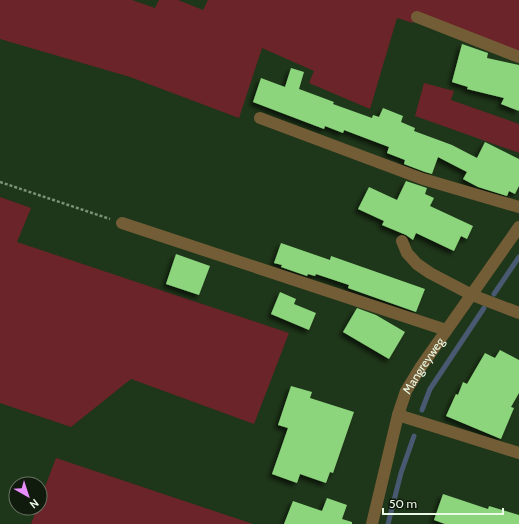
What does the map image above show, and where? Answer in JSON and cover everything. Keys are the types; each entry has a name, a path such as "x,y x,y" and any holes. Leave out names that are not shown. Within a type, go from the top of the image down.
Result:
{"street":[{"path":"417,17 519,57"},
{"path":"260,118 422,179 519,207"},
{"path":"122,223 446,330"},
{"name":"Mangreyweg","path":"372,524 398,415 406,391 446,330 519,227"},
{"path":"402,241 407,253 417,264 430,273 472,295 519,313"},
{"path":"398,415 519,453"}],"path":[{"path":"0,182 122,223"}],"shaded area":[{"path":"0,0 132,0 155,8 159,0 178,0 203,10 208,0 519,0 519,52 416,13 413,23 397,18 370,109 309,83 314,71 262,48 239,118 130,77 0,39"},
{"path":"424,83 454,91 451,100 519,124 519,153 415,116"},
{"path":"0,197 31,208 17,242 289,333 254,424 131,379 71,427 0,403"},
{"path":"56,458 253,524 31,524 34,516 48,516 48,479"}],"building":[{"path":"462,44 488,53 487,58 519,65 519,111 501,104 504,98 467,89 468,87 452,82"},
{"path":"291,68 304,72 299,89 334,102 333,104 372,118 373,115 379,117 383,108 403,116 401,122 415,128 414,131 452,145 477,158 485,142 519,159 519,186 515,194 509,191 507,196 478,187 463,179 467,172 438,157 432,174 425,172 404,164 405,160 387,153 389,147 344,130 343,133 325,126 324,129 253,102 261,78 285,87"},
{"path":"406,181 427,188 425,194 434,198 430,206 473,226 467,239 461,236 454,251 416,233 413,240 406,235 382,225 384,221 358,209 369,187 397,200"},
{"path":"281,243 330,260 331,256 425,289 416,312 348,288 349,285 316,274 315,276 308,274 307,276 281,267 282,265 274,263"},
{"path":"176,254 210,266 199,295 166,284"},
{"path":"280,292 296,299 294,304 316,313 309,330 271,314"},
{"path":"357,308 376,315 405,332 389,359 343,332"},
{"path":"500,350 519,360 519,393 511,407 514,408 501,439 446,416 456,394 458,395 463,382 467,384 485,353 495,358"},
{"path":"291,386 312,392 310,398 354,412 333,473 330,472 326,483 300,474 297,483 272,474 288,428 278,425"},
{"path":"443,494 488,509 489,506 519,515 519,524 445,524 434,520"},
{"path":"327,498 347,505 342,519 352,522 352,524 284,524 293,501 322,511"}],"waterway":[{"path":"494,294 519,257"},
{"path":"422,410 430,389 484,308"},
{"path":"388,524 401,473 414,436"}]}
